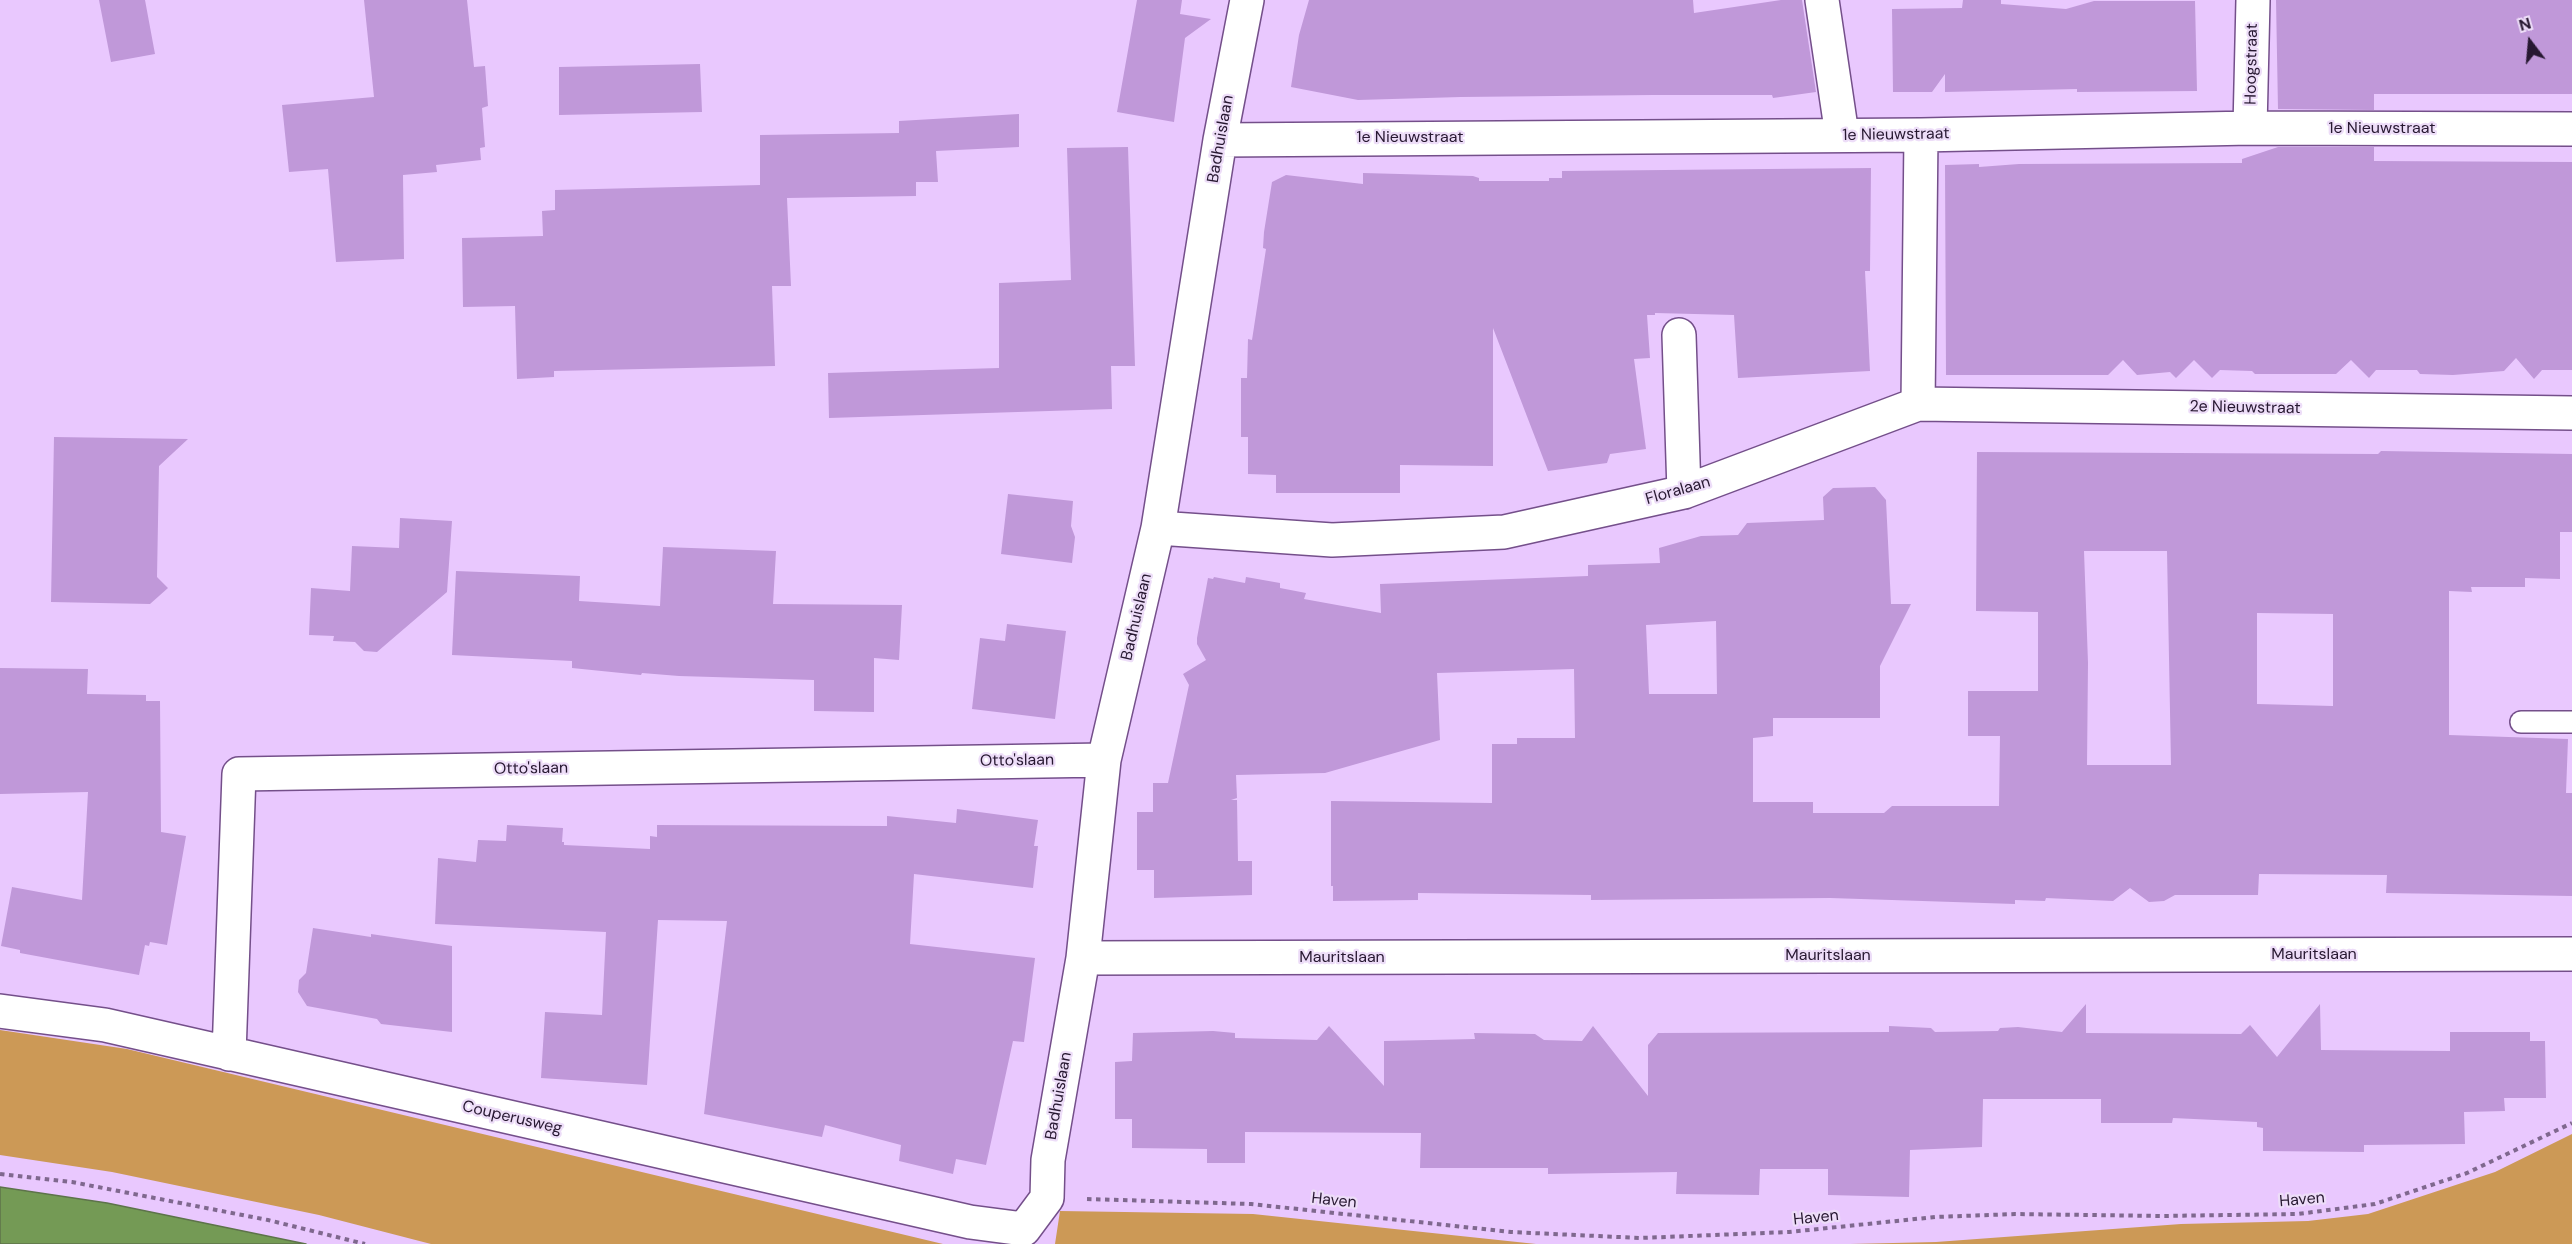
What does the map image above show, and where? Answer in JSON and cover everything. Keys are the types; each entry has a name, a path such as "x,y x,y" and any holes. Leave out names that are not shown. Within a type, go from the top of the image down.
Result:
{"street":[{"name":"Badhuislaan","path":"1047,1198 1048,1160 1083,958 1104,760 1158,528 1220,140 1247,0"},
{"path":"1822,0 1842,135"},
{"name":"Hoogstraat","path":"2250,128 2253,0"},
{"name":"1e Nieuwstraat","path":"1220,140 1921,135 2250,128 2572,129"},
{"path":"1918,404 1921,135"},
{"path":"1679,335 1684,492"},
{"name":"2e Nieuwstraat","path":"1918,404 2572,413"},
{"name":"Floralaan","path":"1158,528 1332,540 1504,532 1684,492 1918,404"},
{"name":"Otto'slaan","path":"229,1054 239,774 1104,760"},
{"name":"Mauritslaan","path":"1083,958 2572,954"},
{"name":"Couperusweg","path":"0,1011 105,1025 970,1222 1024,1229 1047,1198"}],"lane":[{"path":"2521,722 2572,722"}],"path":[{"name":"Haven","path":"1047,1198 1251,1204 1511,1232 1640,1238 1789,1232 1935,1217 2015,1214 2161,1216 2298,1214 2375,1204 2467,1173 2572,1123"},
{"path":"0,1174 84,1185 268,1220 364,1244"}],"shaded area":[{"path":"0,1030 127,1049 943,1244 431,1244 319,1215 112,1172 0,1155"},
{"path":"2572,1134 2572,1244 1850,1244 1936,1242 2181,1224 2308,1221 2368,1214 2495,1172"},
{"path":"0,1187 107,1203 306,1244 0,1244"},
{"path":"1060,1211 1253,1214 1536,1244 1055,1244"}],"building":[{"path":"99,0 145,0 155,54 111,62"},
{"path":"364,0 467,0 474,67 485,66 488,106 482,108 485,147 480,148 481,160 436,165 437,172 403,175 404,259 336,262 328,169 289,172 282,105 374,97"},
{"path":"1137,0 1182,0 1180,14 1211,19 1185,38 1174,122 1117,112"},
{"path":"1309,0 1693,0 1694,13 1781,0 1802,0 1816,92 1773,98 1772,95 1652,95 1358,100 1291,87 1299,35"},
{"path":"1963,0 2001,0 2001,4 2066,9 2094,1 2195,1 2197,91 2077,92 2077,89 1945,92 1945,74 1932,92 1893,92 1892,9 1962,8"},
{"path":"2276,0 2572,0 2572,94 2374,94 2374,110 2278,109"},
{"path":"700,64 702,112 559,115 559,67"},
{"path":"1019,114 1019,147 936,151 938,182 916,182 916,196 787,198 791,286 772,286 775,366 554,371 554,377 517,379 515,306 463,307 462,238 543,236 542,211 555,210 555,190 760,185 760,135 899,133 899,121"},
{"path":"1128,147 1135,366 1111,366 1112,409 829,418 828,373 999,368 999,283 1071,280 1067,148"},
{"path":"2278,147 2374,147 2374,161 2572,162 2572,370 2542,370 2534,379 2516,358 2504,371 2453,375 2420,374 2417,370 2376,370 2369,378 2351,360 2336,374 2255,374 2252,371 2220,370 2212,378 2194,360 2176,378 2170,372 2137,375 2123,360 2108,375 1946,375 1945,165 1979,164 1979,167 2019,164 2242,163 2242,159"},
{"path":"1871,168 1870,271 1865,271 1870,371 1738,378 1734,315 1655,313 1655,315 1647,315 1650,358 1634,359 1646,449 1610,454 1607,463 1548,471 1493,328 1493,466 1400,465 1400,493 1276,493 1276,475 1248,474 1248,437 1241,437 1241,378 1247,378 1248,339 1252,340 1266,249 1263,248 1264,232 1272,182 1286,175 1363,184 1363,173 1473,176 1479,178 1479,181 1549,181 1549,178 1562,178 1562,171"},
{"path":"54,437 188,439 159,466 157,577 168,588 150,604 51,602"},
{"path":"2381,451 2572,454 2572,532 2560,532 2560,579 2525,578 2525,587 2471,587 2472,592 2449,591 2449,735 2568,739 2566,793 2572,793 2572,896 2386,893 2387,875 2259,874 2258,895 2175,895 2164,901 2149,902 2130,888 2113,901 2046,898 2045,901 2015,900 2015,904 1830,898 1591,900 1591,895 1418,893 1418,900 1333,901 1331,801 1492,803 1492,744 1517,744 1517,738 1575,738 1574,669 1437,673 1440,740 1325,773 1236,775 1237,798 1231,800 1237,800 1238,861 1252,861 1252,895 1154,898 1154,870 1137,870 1137,812 1153,812 1153,783 1168,783 1189,685 1183,674 1206,660 1197,644 1197,638 1208,578 1245,583 1246,577 1280,583 1280,588 1306,593 1304,599 1381,613 1380,584 1588,576 1588,565 1660,563 1659,548 1701,536 1738,535 1747,523 1824,520 1823,497 1833,488 1875,487 1886,500 1891,604 1911,604 1880,666 1880,718 1773,718 1773,736 1753,738 1753,802 1813,802 1813,813 1884,813 1892,806 1999,806 2000,736 1968,736 1968,691 2038,691 2038,612 1976,611 1977,452 2378,454","holes":["2084,551 2167,551 2171,765 2087,765 2088,663","2257,613 2333,614 2333,706 2257,704","1716,621 1717,694 1649,694 1646,625"]},
{"path":"1008,494 1073,501 1071,526 1075,537 1072,563 1001,554"},
{"path":"400,518 452,521 447,592 377,652 364,651 355,642 333,641 334,636 309,635 311,588 350,591 352,546 399,548"},
{"path":"663,547 776,551 773,604 902,605 899,660 874,658 874,712 814,711 814,680 642,673 641,675 572,668 572,661 452,655 456,571 580,576 579,601 660,606"},
{"path":"1007,624 1066,631 1055,719 972,709 980,638 1005,641"},
{"path":"0,668 88,669 87,694 146,695 146,701 160,701 161,832 186,836 167,945 150,942 149,946 145,945 139,975 20,953 20,950 1,946 12,887 82,900 88,792 0,794"},
{"path":"957,809 1038,820 1034,846 1038,846 1033,888 914,874 910,944 1035,958 1024,1042 1013,1041 986,1165 956,1159 953,1174 899,1161 901,1145 825,1125 822,1137 704,1114 727,921 658,920 647,1085 541,1078 545,1012 602,1015 606,932 435,924 438,858 476,862 478,840 506,841 507,825 563,828 562,842 564,845 650,849 650,836 657,837 657,825 887,826 887,816 956,823"},
{"path":"313,928 452,946 452,1032 381,1024 377,1019 307,1006 298,992 299,980 306,973"},
{"path":"2086,1004 2086,1033 2241,1034 2250,1025 2277,1057 2320,1004 2321,1050 2450,1051 2450,1032 2530,1032 2530,1041 2545,1041 2546,1098 2504,1098 2505,1111 2464,1112 2465,1144 2364,1145 2364,1152 2263,1151 2263,1128 2257,1127 2257,1122 2173,1118 2172,1123 2101,1123 2101,1099 1983,1099 1982,1147 1910,1150 1909,1197 1828,1195 1828,1169 1760,1169 1759,1195 1676,1194 1677,1172 1548,1174 1548,1168 1420,1168 1421,1133 1245,1132 1245,1163 1207,1163 1207,1149 1132,1148 1132,1119 1115,1119 1115,1062 1132,1061 1133,1033 1213,1031 1235,1033 1235,1038 1317,1040 1329,1026 1384,1086 1384,1041 1475,1039 1474,1033 1535,1034 1544,1040 1582,1041 1593,1026 1648,1096 1648,1045 1658,1033 1889,1032 1889,1026 1931,1028 1935,1032 1998,1031 2000,1028 2018,1027 2062,1032"}]}
